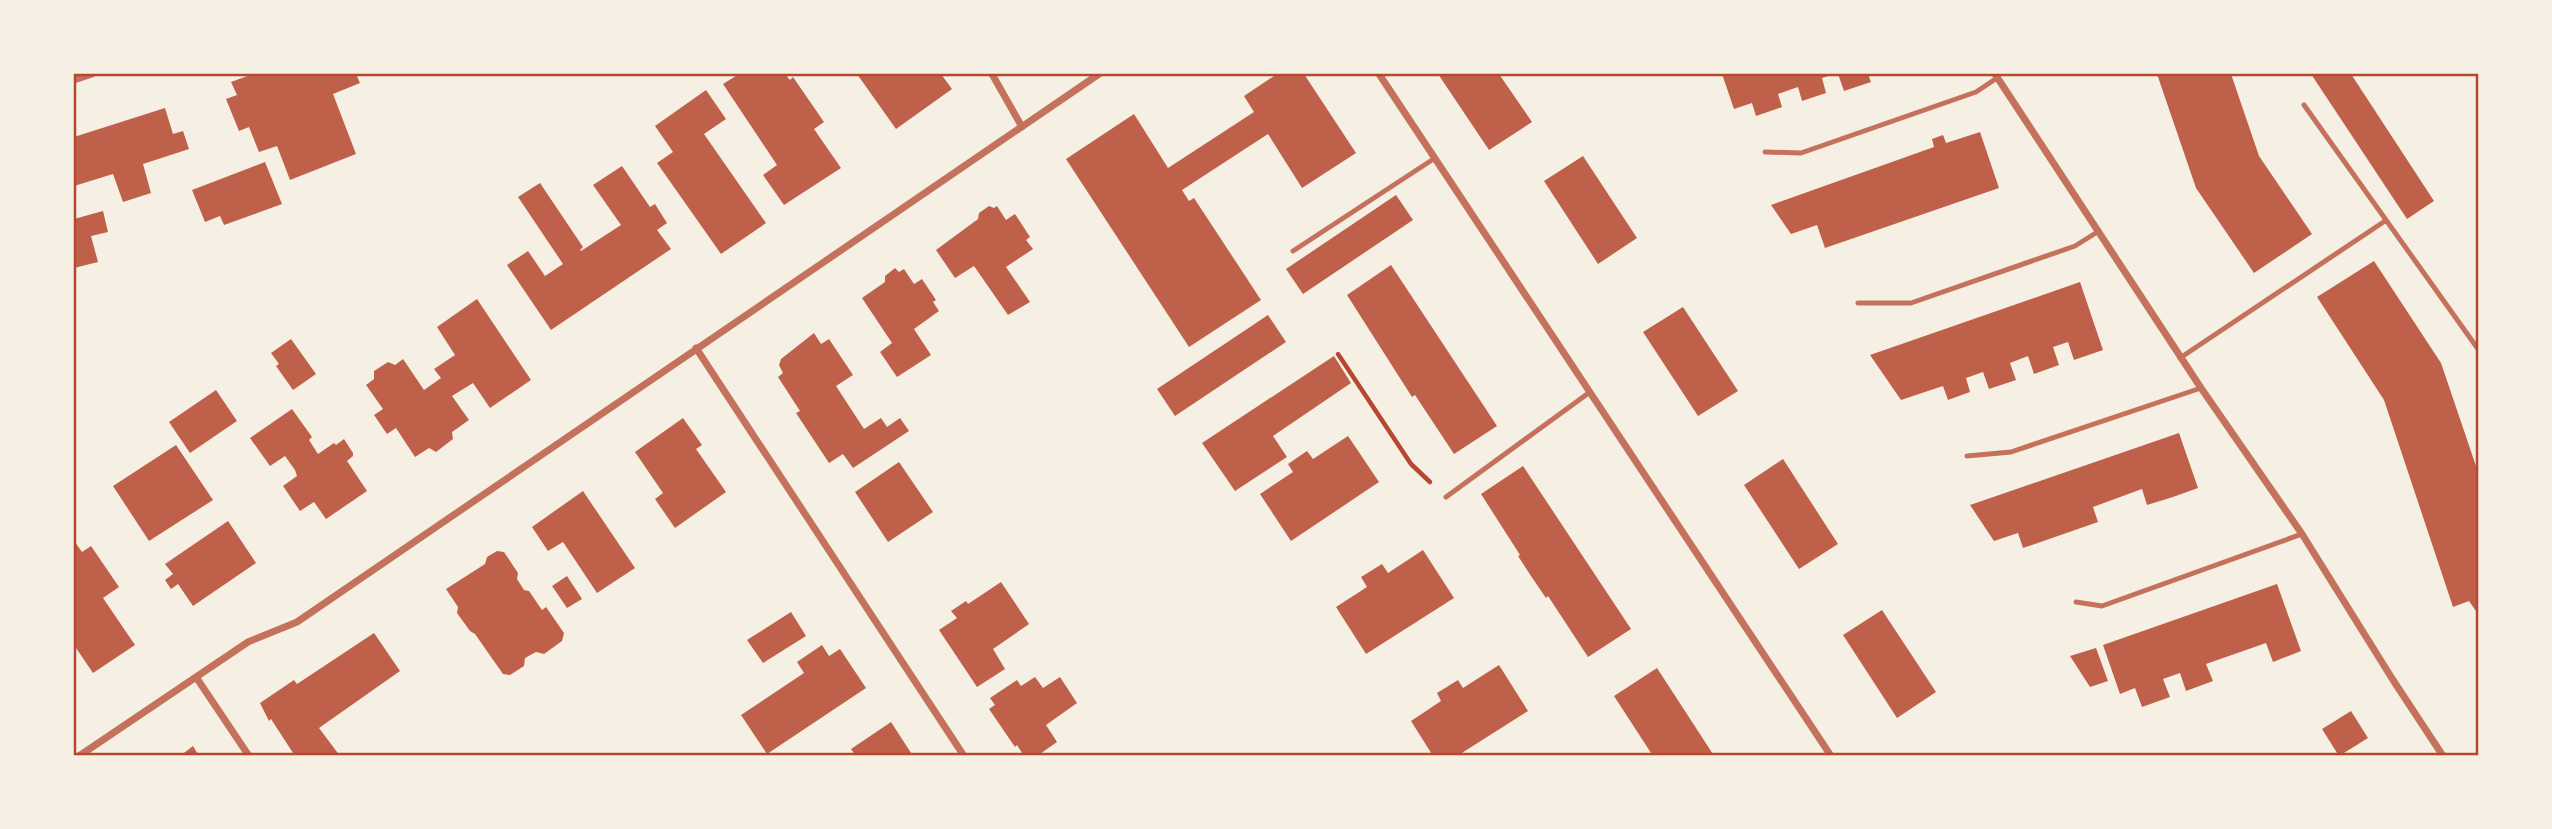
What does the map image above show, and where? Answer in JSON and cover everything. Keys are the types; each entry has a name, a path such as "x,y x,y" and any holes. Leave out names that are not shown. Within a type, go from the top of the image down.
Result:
{"street":[{"path":"74,80 92,74"},
{"path":"992,74 1022,127"},
{"path":"79,755 248,642 297,622 1099,74"},
{"path":"1379,74 1831,755"},
{"path":"1996,76 2180,358 2302,534 2443,755"},
{"path":"696,348 964,755"},
{"path":"196,677 249,755"}],"lane":[{"path":"1765,152 1801,153 1976,92 1996,76"},
{"path":"2304,105 2479,349"},
{"path":"1293,251 1435,158"},
{"path":"2180,358 2385,220"},
{"path":"1858,303 1911,303 2074,246 2099,231"},
{"path":"1967,456 2011,452 2201,388"},
{"path":"1446,497 1590,392"},
{"path":"2076,602 2102,606 2302,534"}],"path":[{"path":"1338,354 1411,464 1446,497"}],"building":[{"path":"253,74 356,74 360,83 333,94 356,154 290,180 277,146 259,152 249,127 239,131 226,99 237,95 231,82"},
{"path":"739,74 785,74 790,80 793,77 824,122 814,129 841,168 784,205 763,175 777,165 723,84"},
{"path":"857,74 941,74 952,89 896,129"},
{"path":"1277,74 1304,74 1356,153 1302,188 1268,134 1182,190 1189,201 1194,198 1261,300 1189,347 1066,159 1134,114 1168,168 1254,112 1244,96"},
{"path":"1438,74 1499,74 1532,122 1489,150"},
{"path":"1722,74 1835,74 1822,78 1826,93 1802,101 1798,87 1778,94 1782,107 1756,116 1752,103 1734,109"},
{"path":"1838,74 1868,74 1871,82 1844,91"},
{"path":"2157,74 2231,74 2259,156 2312,234 2254,273 2196,188"},
{"path":"2311,74 2351,74 2434,201 2407,219"},
{"path":"706,90 726,119 704,134 766,223 721,254 657,163 673,152 655,126"},
{"path":"165,108 173,134 183,131 189,149 143,164 151,193 123,202 113,174 74,186 74,137"},
{"path":"1980,132 1999,188 1825,248 1817,225 1791,234 1771,205 1934,147 1932,139 1943,135 1946,143"},
{"path":"1583,156 1637,238 1598,264 1544,181"},
{"path":"265,162 282,204 224,225 220,216 205,222 192,190"},
{"path":"622,166 650,207 655,204 667,223 657,230 671,249 551,330 507,265 528,251 545,276 563,264 518,197 540,183 583,247 581,251 621,225 593,185"},
{"path":"1396,195 1413,220 1303,294 1286,269"},
{"path":"989,206 997,206 1006,220 1015,214 1030,237 1026,240 1033,249 1006,267 1030,302 1008,315 974,266 955,278 936,250 978,219 979,213"},
{"path":"103,211 108,232 91,236 98,262 74,268 74,219"},
{"path":"2374,261 2441,363 2478,472 2478,614 2469,601 2453,607 2384,400 2317,297"},
{"path":"1391,265 1497,426 1454,454 1415,395 1412,397 1347,295"},
{"path":"895,268 899,272 904,269 914,284 922,279 936,300 933,302 939,311 914,329 931,355 897,377 880,352 892,343 862,298 885,282 885,276"},
{"path":"2080,282 2103,350 2074,360 2068,342 2053,347 2059,365 2034,374 2028,356 2010,363 2016,380 1989,389 1983,372 1966,378 1970,392 1948,400 1943,386 1901,400 1870,355"},
{"path":"477,299 531,380 490,408 473,383 452,396 469,420 452,432 453,439 436,452 429,448 415,457 396,428 387,434 374,415 383,409 366,385 374,379 374,371 388,362 395,365 403,359 424,390 441,378 434,369 455,355 437,327"},
{"path":"1683,307 1738,391 1698,416 1643,332"},
{"path":"1268,315 1286,342 1175,416 1157,389"},
{"path":"814,333 821,344 829,339 853,375 836,386 864,429 881,418 887,427 900,418 909,431 853,468 843,454 829,463 796,413 800,411 778,377 783,373 779,365 781,359"},
{"path":"291,339 316,374 293,390 276,366 279,364 271,353"},
{"path":"1334,356 1351,383 1273,436 1287,457 1235,491 1202,443"},
{"path":"216,390 237,421 190,453 169,422"},
{"path":"292,409 312,437 309,440 318,454 344,439 353,453 347,461 367,491 326,519 314,502 300,511 283,486 297,476 295,470 285,456 270,466 250,438"},
{"path":"683,418 702,445 696,449 726,492 675,528 655,499 663,493 635,452"},
{"path":"2179,433 2198,488 2173,497 2147,505 2142,489 2093,507 2098,522 2023,548 2018,533 1994,541 1970,505"},
{"path":"1348,436 1379,482 1291,541 1260,494 1293,472 1288,464 1307,451 1313,459"},
{"path":"176,445 213,500 149,541 113,486"},
{"path":"1783,459 1838,544 1799,569 1744,485"},
{"path":"899,462 933,512 888,542 855,492"},
{"path":"1523,466 1631,629 1588,657 1548,596 1546,598 1531,576 1481,494"},
{"path":"583,491 635,568 597,593 563,542 548,551 532,527"},
{"path":"228,521 256,563 193,606 178,584 171,589 165,580 173,574 165,564"},
{"path":"75,542 82,552 91,546 119,587 103,598 135,645 93,673 74,645"},
{"path":"1423,550 1454,598 1366,654 1336,607 1367,587 1361,577 1382,564 1388,573"},
{"path":"497,551 504,552 518,573 517,579 524,590 529,591 542,610 546,607 564,633 562,641 544,654 536,652 525,658 524,666 510,675 503,674 475,634 470,631 457,613 458,607 446,589 485,564 487,557"},
{"path":"567,576 582,599 567,608 552,586"},
{"path":"1001,582 1029,624 993,649 1005,669 977,687 939,630 957,618 951,611 966,601 968,604"},
{"path":"2277,584 2301,651 2273,662 2266,643 2206,664 2213,681 2186,691 2180,673 2163,679 2170,697 2142,707 2135,688 2120,694 2103,645"},
{"path":"1882,610 1936,692 1897,718 1843,635"},
{"path":"791,612 806,636 763,663 747,640"},
{"path":"374,633 400,671 319,728 340,756 295,756 271,719 269,721 260,703 294,680 297,684"},
{"path":"822,645 829,656 840,649 866,688 767,754 741,715 804,673 797,662"},
{"path":"2096,648 2108,681 2090,687 2070,656"},
{"path":"1499,665 1528,711 1457,756 1433,756 1411,721 1441,701 1437,693 1458,680 1463,688"},
{"path":"1657,668 1714,756 1653,756 1614,696"},
{"path":"1035,677 1043,688 1060,677 1077,703 1046,725 1057,742 1037,756 1024,756 989,709 995,705 990,698 1017,680 1021,686"},
{"path":"2351,711 2368,738 2339,756 2322,729"},
{"path":"891,722 913,756 856,756 851,749"},
{"path":"193,746 199,756 180,756"}]}
